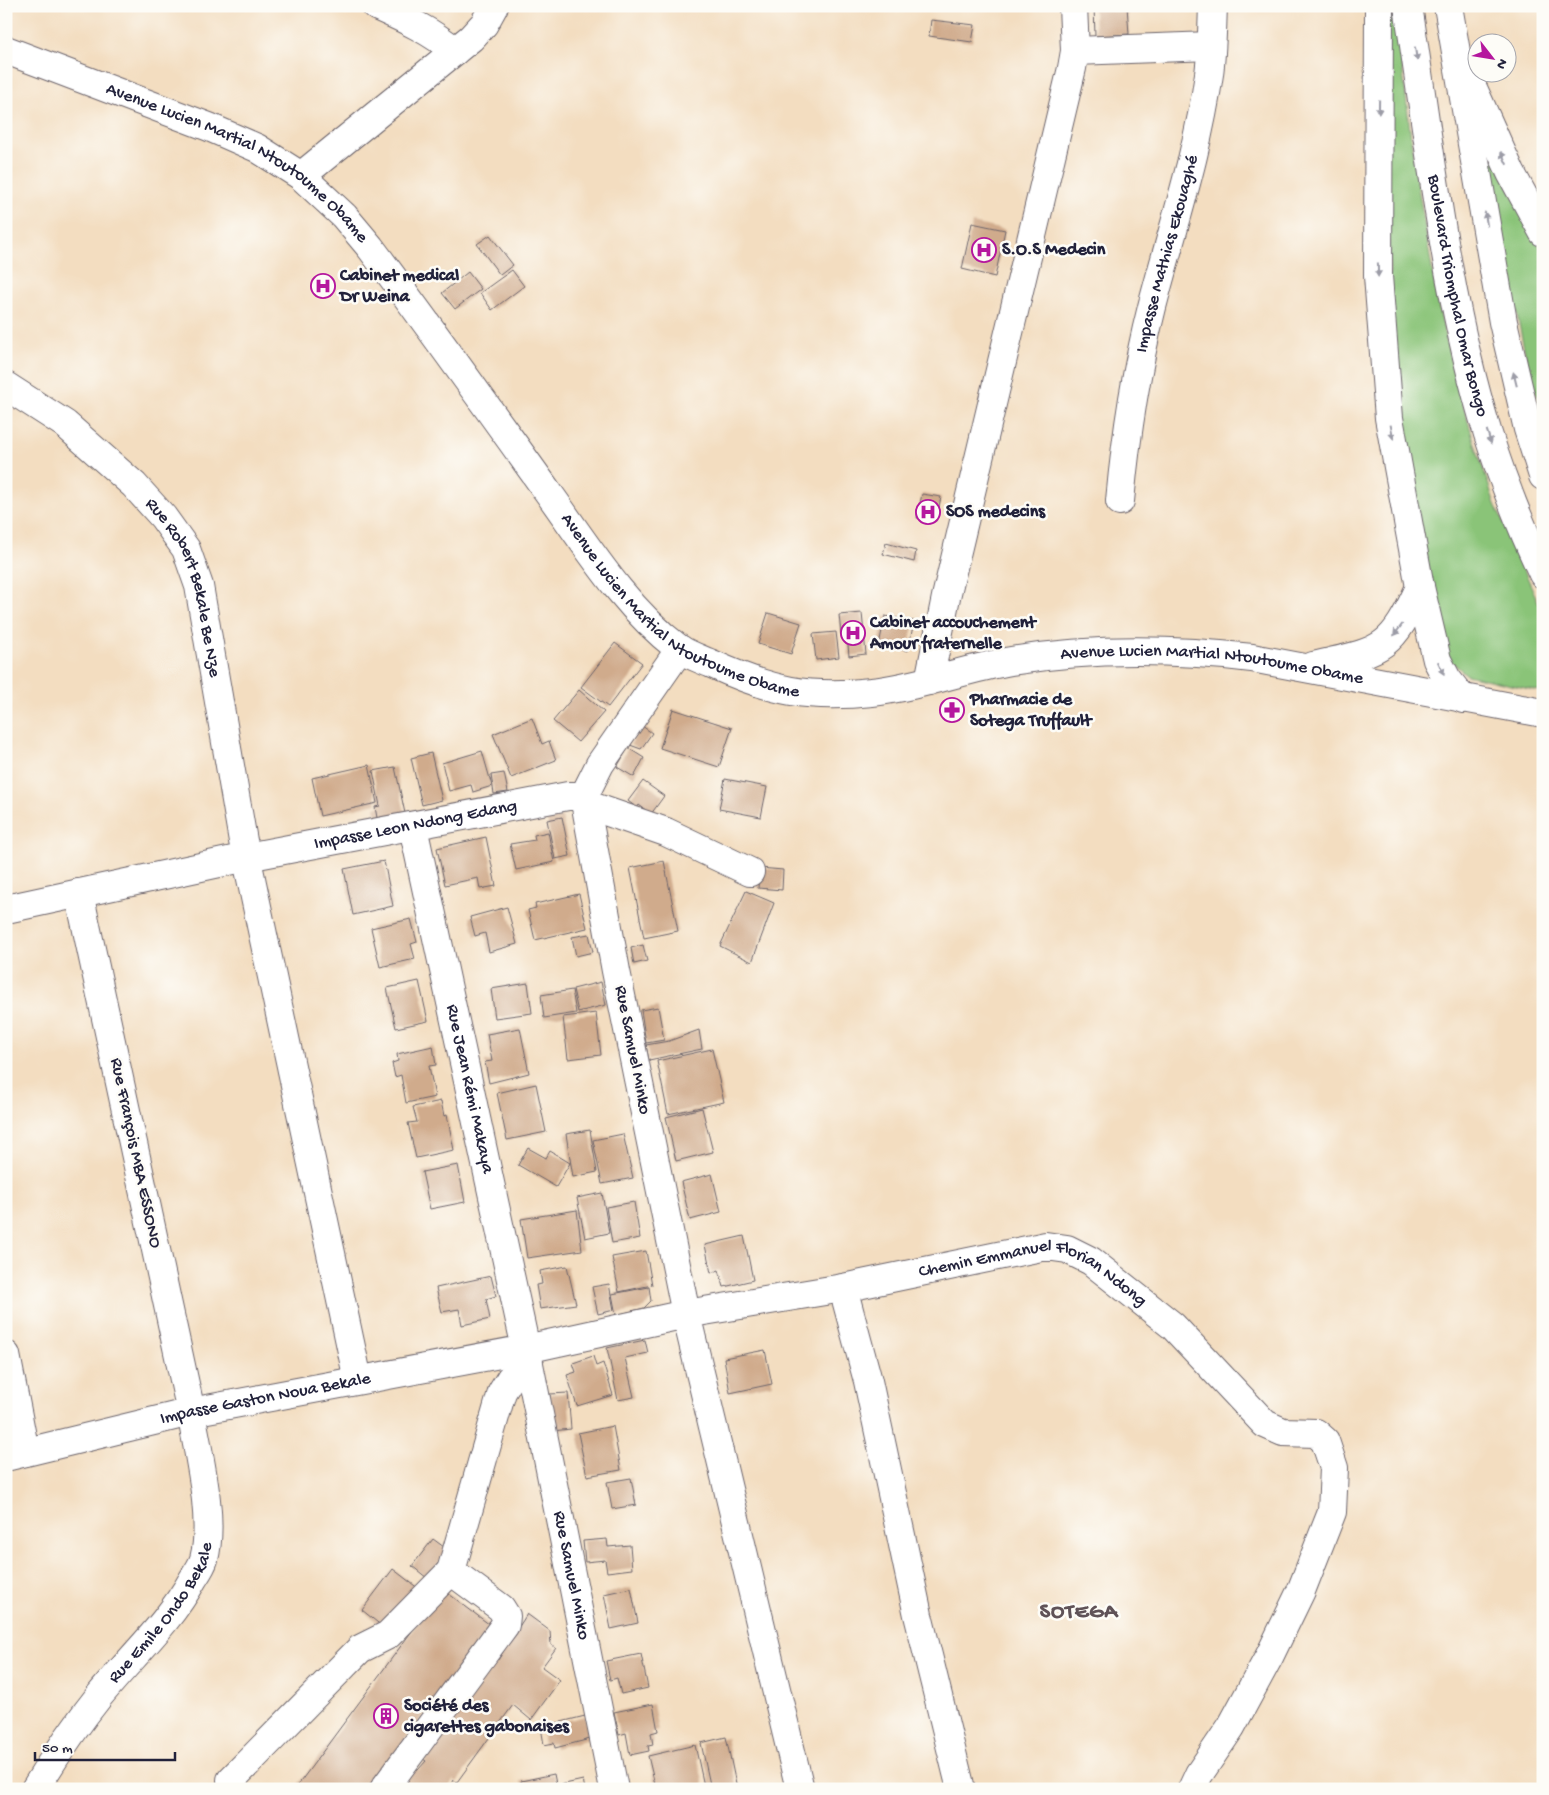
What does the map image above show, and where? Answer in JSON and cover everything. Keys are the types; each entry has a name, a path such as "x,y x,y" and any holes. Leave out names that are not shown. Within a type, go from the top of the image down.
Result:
{"street":[{"path":"376,6 409,20 438,37 455,51"},
{"path":"301,176 455,51 484,24 494,6"},
{"path":"929,681 946,597 1067,92 1075,51 1073,6"},
{"name":"Impasse Mathias Ekouaghé","path":"1120,501 1125,450 1139,369 1152,308 1176,224 1199,127 1209,73 1213,6"},
{"path":"1379,6 1377,207 1381,330 1389,418 1420,587 1437,660 1443,673 1463,699"},
{"name":"Boulevard Triomphal Omar Bongo","path":"1408,6 1448,264 1469,366 1494,451 1543,574"},
{"path":"1448,6 1502,322 1526,420 1543,476"},
{"path":"1075,51 1211,46"},
{"name":"Avenue Lucien Martial Ntoutoume Obame","path":"6,50 209,127 257,148 301,176 344,216 370,247 627,599 680,649 742,678 765,686 801,694 844,694 875,692 1010,661 1099,653 1213,654 1252,658 1543,713"},
{"path":"1456,51 1511,173 1543,232"},
{"name":"Rue Robert Bekale Be Nze","path":"6,386 65,424 100,454 134,485 163,517 186,549 199,586 208,627 247,857 358,1380"},
{"path":"1301,668 1366,653 1382,645 1400,628 1420,587"},
{"path":"680,649 600,764 584,800 666,832 750,872"},
{"name":"Impasse Leon Ndong Edang","path":"6,909 247,857 413,827 568,796 584,800"},
{"name":"Rue Samuel Minko","path":"584,800 616,971 686,1314 800,1789"},
{"name":"Rue Jean Rémi Makaya","path":"413,827 527,1356"},
{"name":"Rue François MBA ESSONO","path":"80,893 191,1412"},
{"name":"Chemin Emmanuel Florian Ndong","path":"686,1314 843,1288 1046,1246 1068,1250 1092,1261 1173,1326 1266,1424 1283,1432 1316,1433 1325,1441 1334,1468 1332,1512 1326,1534 1270,1655 1231,1727 1199,1774 1192,1789"},
{"path":"843,1288 868,1381 918,1616 961,1789"},
{"path":"231,1780 360,1649 388,1634 451,1570 502,1392 527,1356 686,1314"},
{"path":"6,1355 16,1454"},
{"name":"Rue Samuel Minko","path":"527,1356 614,1789"},
{"name":"Impasse Gaston Noua Bekale","path":"16,1454 191,1412 358,1380 527,1356"},
{"name":"Rue Emile Ondo Bekale","path":"35,1789 62,1744 101,1694 164,1622 189,1587 204,1560 207,1533 205,1494 191,1412"},
{"path":"384,1789 506,1625 506,1616 501,1608 451,1570"}],"green space":[{"path":"1396,15 1414,163 1438,304 1454,375 1495,504 1543,613 1543,692 1467,675 1447,658 1405,441 1392,324 1388,192 1387,17"},
{"path":"1489,150 1543,253 1543,417 1525,353 1509,276"}],"building":[{"path":"1094,6 1127,6 1129,34 1095,36"},
{"path":"931,20 975,25 972,42 929,36"},
{"name":"S.O.S Medecin","path":"972,223 1005,230 995,277 962,269"},
{"path":"490,235 513,265 500,275 477,244"},
{"path":"512,270 524,286 492,310 480,293"},
{"path":"468,272 481,289 455,309 442,293"},
{"path":"922,494 941,497 936,521 917,518"},
{"path":"886,543 916,551 914,562 883,554"},
{"path":"768,613 801,623 791,654 758,644"},
{"path":"862,613 866,654 849,656 847,634 841,634 839,615"},
{"path":"885,616 914,621 908,651 879,645"},
{"path":"836,632 839,657 816,660 813,634"},
{"path":"615,643 642,663 608,707 581,687"},
{"path":"579,690 604,712 578,742 553,721"},
{"path":"673,709 732,728 719,767 660,748"},
{"path":"532,718 542,744 549,741 556,760 511,778 493,734"},
{"path":"642,726 652,733 641,749 630,745"},
{"path":"628,748 644,758 634,777 617,767"},
{"path":"482,751 492,786 473,792 471,785 449,791 442,763"},
{"path":"431,753 442,800 422,805 411,758"},
{"path":"369,765 377,803 320,816 312,778"},
{"path":"395,767 406,818 378,823 375,807 380,806 373,771"},
{"path":"504,773 508,792 494,794 491,775"},
{"path":"725,779 767,787 761,817 719,809"},
{"path":"643,781 664,796 651,814 639,805 637,808 628,801"},
{"path":"562,817 570,856 555,859 547,820"},
{"path":"548,832 554,862 516,870 510,844 535,840 534,835"},
{"path":"486,837 496,886 480,889 478,878 445,885 437,848"},
{"path":"384,861 393,906 353,915 344,869"},
{"path":"664,861 678,931 644,938 630,868"},
{"path":"760,868 783,870 782,890 758,888"},
{"path":"746,891 774,903 752,962 720,946"},
{"path":"579,894 587,928 535,940 528,910 536,908 535,904"},
{"path":"507,907 517,944 489,952 485,933 475,936 470,917"},
{"path":"411,919 417,942 411,944 415,959 380,967 371,928"},
{"path":"589,934 593,952 576,956 572,937"},
{"path":"643,945 647,961 634,964 631,948"},
{"path":"419,981 428,1021 396,1028 387,988"},
{"path":"601,982 606,1005 578,1012 573,989"},
{"path":"528,983 532,1013 495,1018 491,989"},
{"path":"572,990 576,1013 544,1018 541,995"},
{"path":"658,1007 664,1040 646,1043 641,1010"},
{"path":"596,1013 601,1055 568,1059 563,1017"},
{"path":"520,1028 529,1073 489,1083 485,1062 492,1061 487,1034"},
{"path":"699,1030 702,1049 649,1060 646,1045 669,1041"},
{"path":"433,1046 436,1065 429,1066 435,1097 406,1103 401,1075 395,1077 392,1063 398,1061 397,1054"},
{"path":"712,1049 724,1102 668,1114 657,1061"},
{"path":"536,1084 546,1132 507,1140 497,1093"},
{"path":"441,1101 444,1116 447,1115 454,1150 416,1158 408,1123 417,1122 413,1107"},
{"path":"702,1108 713,1152 676,1161 666,1117"},
{"path":"590,1130 597,1172 573,1177 566,1134"},
{"path":"623,1134 633,1178 602,1184 593,1140"},
{"path":"528,1148 546,1158 550,1151 570,1163 556,1187 518,1165"},
{"path":"458,1165 465,1202 430,1209 422,1172"},
{"path":"712,1174 721,1212 690,1220 681,1182"},
{"path":"602,1193 609,1233 585,1238 577,1198"},
{"path":"634,1202 640,1238 612,1243 606,1207"},
{"path":"577,1210 582,1250 527,1258 521,1219"},
{"path":"744,1236 753,1280 724,1287 719,1270 711,1273 705,1245"},
{"path":"646,1251 652,1285 619,1292 612,1257"},
{"path":"567,1266 576,1304 540,1309 536,1285 542,1284 540,1271"},
{"path":"491,1276 496,1296 486,1299 490,1319 462,1325 459,1309 442,1312 436,1288"},
{"path":"609,1284 614,1310 598,1314 592,1287"},
{"path":"649,1287 651,1301 644,1308 616,1315 612,1294"},
{"path":"645,1340 648,1353 625,1358 634,1397 618,1400 607,1348"},
{"path":"765,1350 772,1384 730,1393 724,1358"},
{"path":"593,1356 596,1366 603,1363 613,1395 577,1406 567,1375 576,1372 573,1363"},
{"path":"568,1393 571,1429 552,1431 550,1394"},
{"path":"613,1426 621,1470 587,1476 578,1433"},
{"path":"631,1478 636,1505 612,1509 607,1482"},
{"path":"433,1539 448,1550 427,1578 412,1566"},
{"path":"607,1539 608,1547 630,1545 632,1569 607,1572 605,1560 585,1562 583,1541"},
{"path":"393,1569 419,1589 388,1631 362,1610"},
{"path":"631,1588 638,1623 611,1629 604,1594"},
{"name":"Société des cigarettes gabonaises","path":"445,1591 494,1628 477,1643 368,1789 295,1789 429,1608"},
{"path":"527,1614 550,1631 551,1645 556,1648 542,1667 560,1680 531,1720 513,1705 457,1782 453,1780 448,1789 399,1789 415,1768 418,1770 426,1761 422,1758 496,1658 498,1660"},
{"path":"641,1654 648,1688 621,1694 617,1678 610,1680 606,1661"},
{"path":"653,1704 658,1731 651,1733 653,1745 648,1746 649,1751 630,1755 626,1733 619,1735 614,1712"},
{"path":"585,1716 590,1739 555,1748 554,1743 544,1745 541,1727"},
{"path":"726,1737 737,1789 711,1789 701,1743"},
{"path":"695,1745 704,1786 692,1789 656,1789 648,1756"},
{"path":"554,1774 557,1789 523,1789 521,1781"},
{"path":"583,1780 585,1789 560,1789 560,1785"}],"place":[{"name":"S.O.S Medecin","path":"984,250"},
{"name":"Cabinet medical Dr Weina","path":"323,286"},
{"name":"SOS medecins","path":"928,512"},
{"name":"Cabinet accouchement Amour fraternelle","path":"853,633"},
{"name":"Pharmacie de Sotega Truffault","path":"952,710"},
{"name":"Société des cigarettes gabonaises","path":"386,1716"}],"district":[{"name":"SOTEGA","path":"1079,1613"}]}
